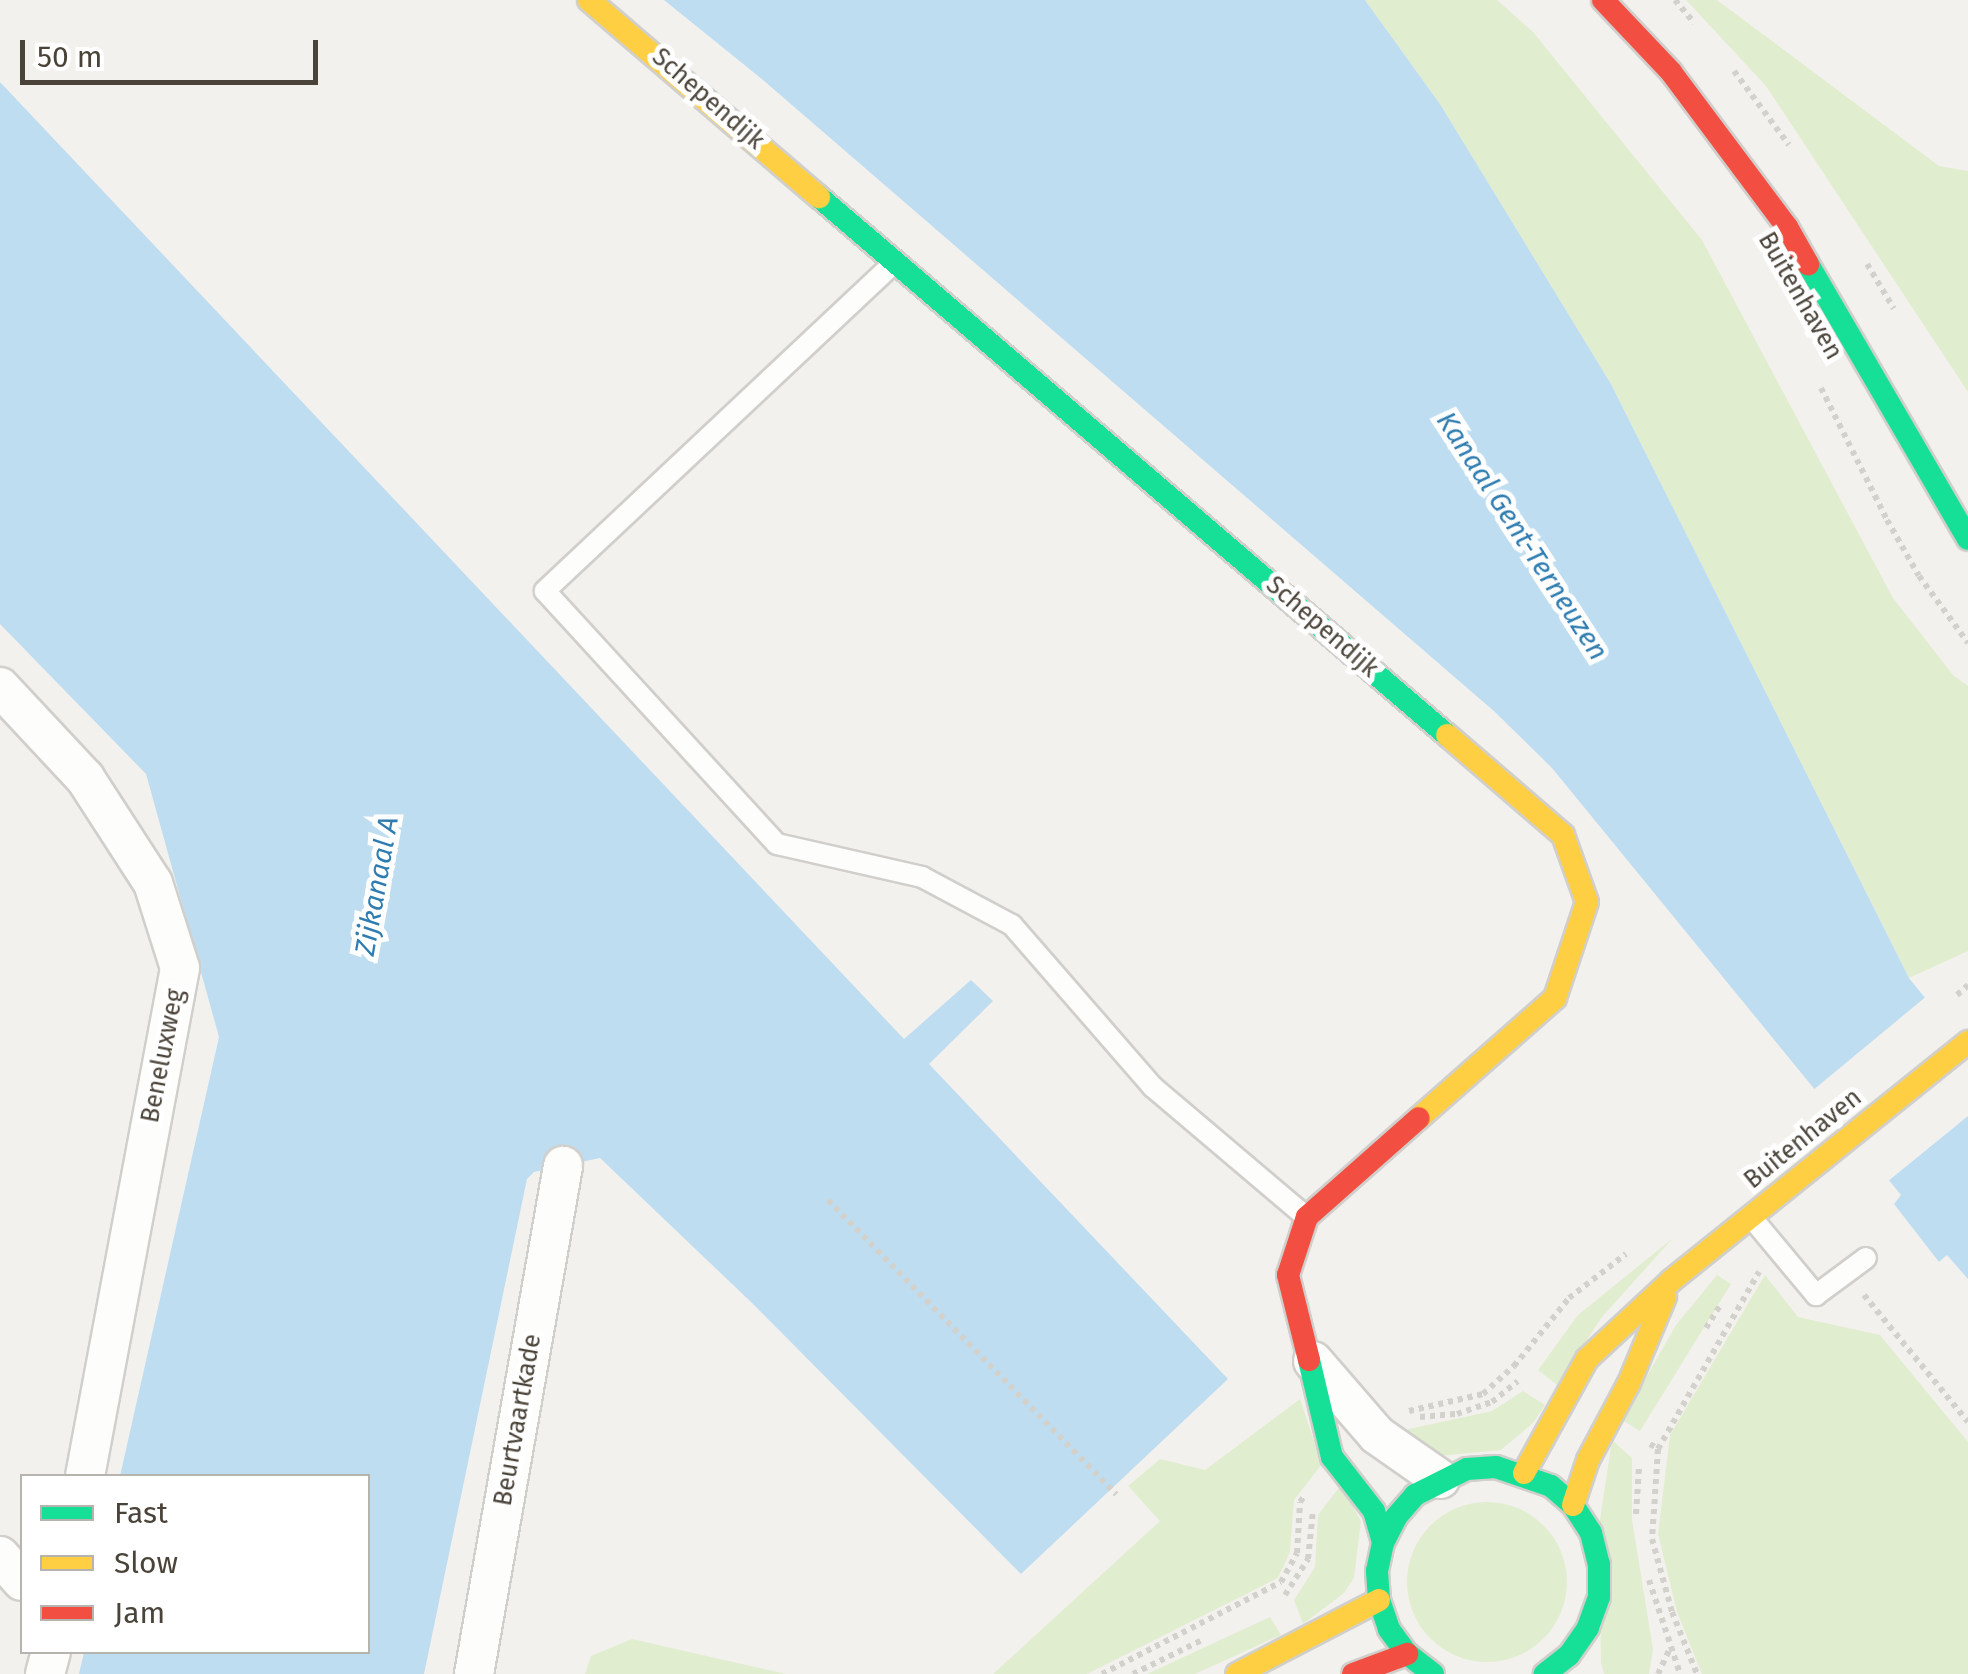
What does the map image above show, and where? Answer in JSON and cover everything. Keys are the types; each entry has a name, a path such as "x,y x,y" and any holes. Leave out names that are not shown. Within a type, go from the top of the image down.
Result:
{"main road":[{"name":"Schependijk","path":"589,0 1563,834 1587,902 1555,998 1307,1217"},
{"name":"Buitenhaven","path":"1603,0 1671,72 1786,227 1968,539"},
{"name":"Buitenhaven","path":"1524,1472 1587,1359 1672,1280 1968,1042"},
{"path":"1307,1217 1288,1275 1332,1457 1374,1511 1383,1543"},
{"name":"Buitenhaven","path":"1573,1505 1588,1460 1629,1383 1672,1280"},
{"path":"1433,1674 1407,1654 1389,1630 1379,1600 1377,1571 1383,1543 1396,1516 1415,1495 1440,1479 1467,1469 1496,1467 1524,1472 1551,1486 1573,1505 1591,1533 1599,1564 1599,1597 1574,1664 1545,1674"},
{"path":"1237,1674 1379,1600"},
{"path":"1353,1674 1407,1654"}],"street":[{"name":"Beneluxweg","path":"0,686 85,778 153,884 180,968 85,1474"},
{"name":"Beurtvaartkade","path":"474,1674 562,1166"},
{"path":"1308,1356 1378,1435 1440,1479"},
{"path":"0,1556 20,1579"}],"lane":[{"path":"896,261 546,591 777,844 922,877 1012,925 1153,1087 1307,1217"},
{"path":"1750,1216 1816,1295 1866,1258"}],"path":[{"name":"Buitenhaven","path":"1817,380 1895,534 1968,643"},
{"path":"828,1200 1116,1494"},
{"path":"1697,1674 1672,1612 1652,1539 1658,1450 1760,1270 1780,1251"},
{"path":"1846,1273 1968,1422"},
{"path":"1705,1331 1724,1300"},
{"path":"1514,1366 1565,1394"},
{"path":"1640,1449 1641,1438 1658,1450"},
{"path":"1658,1674 1670,1650 1680,1674"}],"green space":[{"path":"1365,0 1497,0 1533,32 1702,240 1893,598 1953,675 1968,686 1968,951 1909,978 1611,384 1440,104"},
{"path":"1686,0 1717,0 1939,166 1968,171 1968,392 1766,86"},
{"path":"1673,1238 1602,1317 1557,1385 1538,1370 1578,1315"},
{"path":"1717,1275 1731,1284 1640,1431 1622,1420 1676,1325"},
{"path":"1765,1275 1798,1317 1880,1335 1968,1442 1968,1674 1702,1674 1677,1612 1658,1534 1670,1435"},
{"path":"1523,1391 1545,1405 1533,1423 1501,1450 1439,1456 1400,1438 1409,1429 1492,1411"},
{"path":"1300,1399 1322,1464 1294,1500 1290,1552 1278,1578 1087,1674 993,1674 1160,1521 1128,1486 1160,1459 1205,1470"},
{"path":"1612,1440 1632,1458 1632,1520 1653,1649 1649,1674 1604,1674 1601,1663 1599,1526"},
{"path":"1341,1485 1361,1521 1354,1578 1344,1593 1303,1624 1294,1600 1315,1567 1318,1515"},
{"path":"1487,1502 1518,1508 1544,1525 1561,1551 1567,1582 1561,1613 1544,1639 1518,1656 1487,1662 1456,1656 1430,1639 1413,1613 1407,1582 1413,1551 1430,1525 1456,1508"},
{"path":"1270,1617 1281,1635 1195,1674 1147,1674"},
{"path":"632,1639 786,1674 585,1674 591,1656"}],"water":[{"name":"Kanaal Gent-Terneuzen","path":"664,0 1365,0 1440,104 1611,384 1909,978 1968,1051 1968,1279 1947,1255 1939,1262 1894,1204 1901,1195 1552,768 1495,712 763,80"},
{"name":"Zijkanaal A","path":"0,82 904,1039 971,980 993,1001 929,1064 1228,1379 1021,1574 752,1303 600,1158 534,1172 527,1179 424,1674 79,1674 84,1654 370,1654 370,1474 120,1474 219,1037 146,774 0,624"}],"pier":[{"path":"1928,995 1968,1043 1968,1116 1887,1182 1812,1091"}],"traffic: fast":[{"path":"819,197 1447,735"},
{"path":"1808,264 1968,539"},
{"path":"1309,1360 1332,1457 1374,1511 1383,1543"},
{"path":"1433,1674 1407,1654 1389,1629 1379,1600 1377,1571 1383,1543 1396,1517 1415,1495 1467,1469 1496,1467 1551,1486 1573,1505 1591,1533 1599,1564 1599,1597 1588,1628 1569,1655 1545,1674"}],"traffic: slow":[{"path":"589,0 819,197"},
{"path":"1419,1118 1555,998 1587,902 1563,835 1447,735"},
{"path":"1524,1473 1587,1359 1672,1280 1968,1042"},
{"path":"1573,1505 1588,1460 1629,1383 1665,1297"},
{"path":"1237,1674 1379,1600"}],"traffic: jam":[{"path":"1603,0 1671,72 1787,227 1808,264"},
{"path":"1309,1360 1288,1275 1307,1217 1419,1118"},
{"path":"1353,1674 1407,1654"}]}
